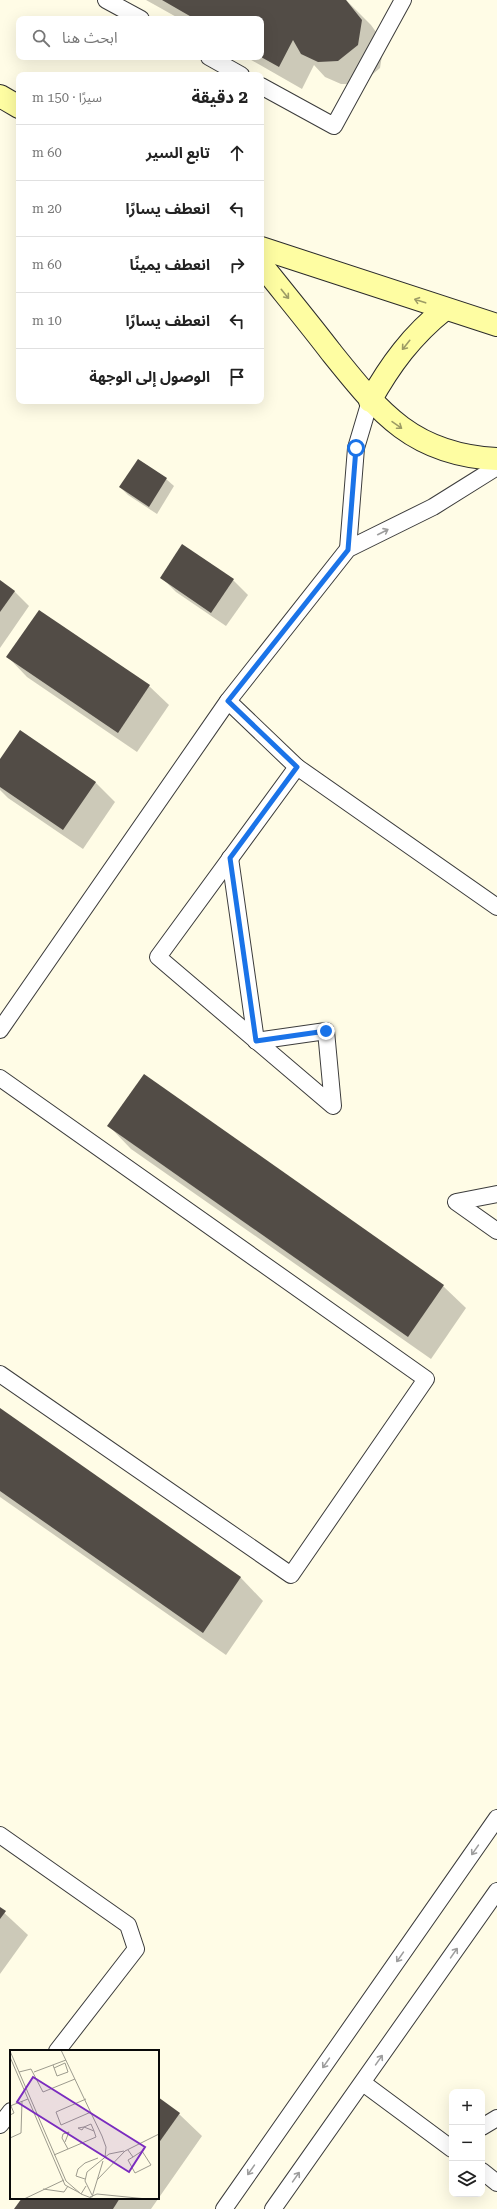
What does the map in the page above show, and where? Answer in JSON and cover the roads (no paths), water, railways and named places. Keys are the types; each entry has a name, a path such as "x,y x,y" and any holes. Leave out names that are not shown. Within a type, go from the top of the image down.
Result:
{"main road":[{"path":"0,96 16,105"},
{"path":"264,249 497,325"},
{"path":"264,268 370,401 392,422 413,436 435,446 459,454 497,459"},
{"path":"370,401 386,373 410,341 445,309"}],"lane":[{"path":"106,0 135,16"},
{"path":"264,88 334,126 403,0"},
{"path":"214,60 236,72"},
{"path":"348,550 356,448 370,401"},
{"path":"0,1030 228,701 348,550 433,507 497,467"},
{"path":"228,701 297,767 497,907"},
{"path":"256,1041 326,1031 332,1106 274,1056 256,1041 158,957 297,767"},
{"path":"230,858 256,1041"},
{"path":"0,1078 426,1379 291,1575 0,1374"},
{"path":"497,1194 456,1202 497,1231"},
{"path":"224,2209 497,1818"},
{"path":"0,1834 128,1925 136,1949 58,2050"},
{"path":"273,2209 497,1891"},
{"path":"363,2083 449,2146"},
{"path":"0,2125 10,2112"},
{"path":"485,2125 497,2118"},
{"path":"485,2173 497,2183"}]}
